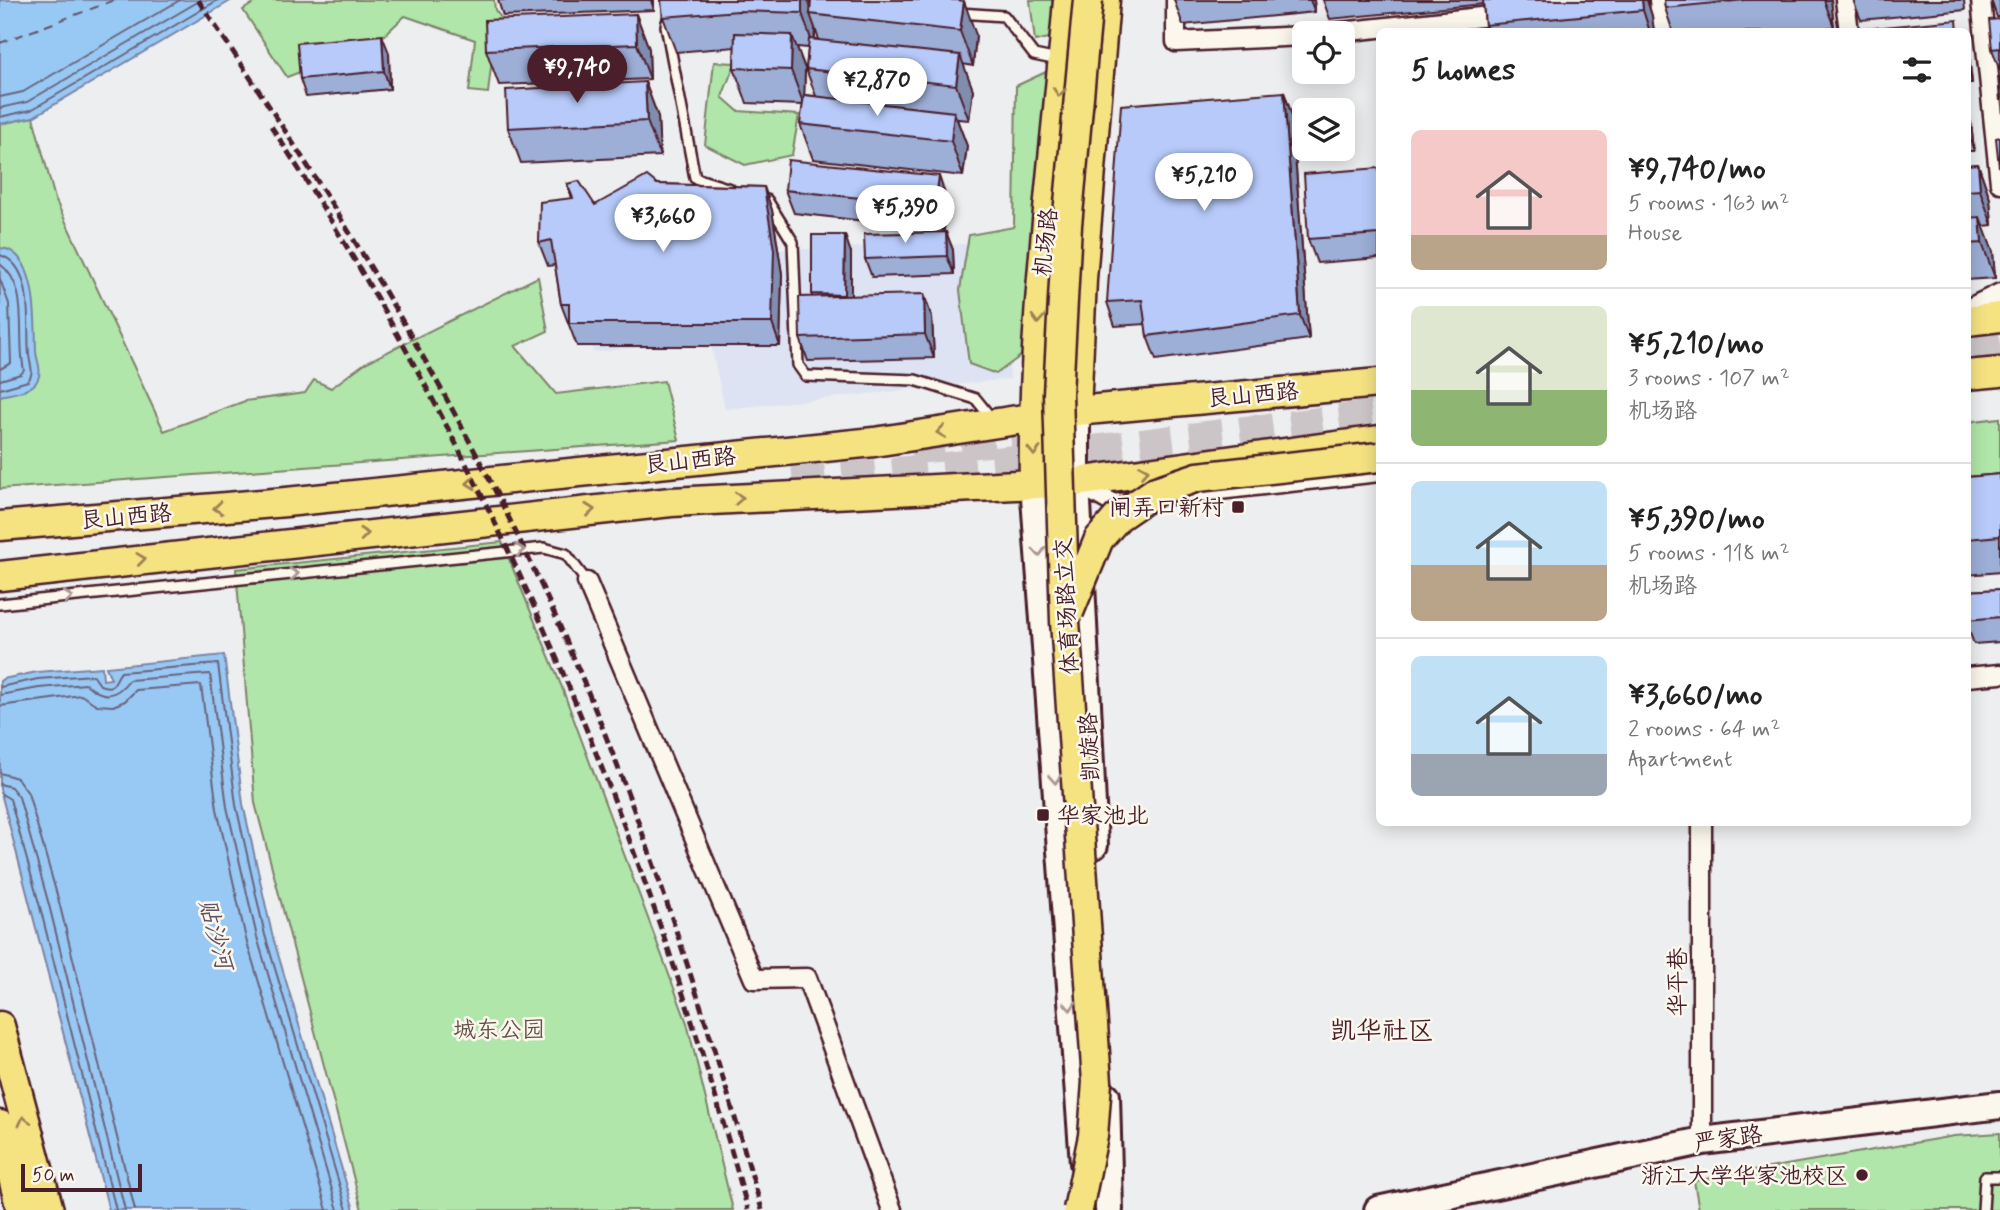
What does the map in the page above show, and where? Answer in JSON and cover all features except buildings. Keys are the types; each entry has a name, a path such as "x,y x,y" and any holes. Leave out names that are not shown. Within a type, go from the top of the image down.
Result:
{"main road":[{"name":"机场路","path":"1034,484 1033,418 1040,293 1068,0"},
{"name":"体育场路立交","path":"1078,1210 1093,1136 1097,1082 1065,621 1058,394 1067,225 1088,0"},
{"name":"机场路","path":"1076,411 1083,265 1105,0"},
{"path":"1971,321 2000,317"},
{"path":"1971,375 2000,372"},
{"name":"艮山西路","path":"0,526 286,502 861,443 1076,411 1376,383"},
{"name":"凯旋路","path":"1076,411 1076,482 1109,1210"},
{"name":"艮山西路","path":"0,576 671,502 1076,482 1376,440"},
{"path":"1065,621 1099,538 1118,517 1156,491 1198,477 1376,457"},
{"name":"凯旋路","path":"1034,484 1077,1100 1089,1210"},
{"path":"0,1026 21,1210"},
{"name":"严家路","path":"1378,1210 1702,1141 2000,1105"},
{"path":"0,1125 15,1162 49,1210"}],"street":[{"path":"1176,0 1176,43 1292,37"},
{"path":"1659,0 1662,28"},
{"path":"1845,0 1848,28"},
{"path":"1981,0 2000,183"},
{"path":"1376,28 1522,12"},
{"path":"1355,30 1376,28"},
{"path":"1971,307 2000,293"},
{"path":"1076,482 1114,505 1376,472"},
{"path":"587,582 754,979 807,978 892,1210"},
{"path":"1971,677 2000,674"},
{"name":"华平巷","path":"1702,826 1702,1141"}],"lane":[{"path":"673,0 666,26 695,178 742,192"},
{"path":"949,13 1004,16 1034,55 1062,61"},
{"path":"754,196 766,199 793,242 798,365 806,376 915,380 976,399 996,424"},
{"path":"0,604 544,548 566,554 587,582"},
{"path":"1983,1210 1984,1177 2000,1177"}],"shaded area":[{"path":"570,235 741,251 1002,243 1010,379 725,409 710,341 593,352"}],"green space":[{"path":"258,0 494,0 495,10 518,39 494,41 488,93 469,91 475,40 405,16 377,42 287,77 243,10"},
{"path":"1030,0 1054,0 1049,38 1035,41"},
{"path":"714,62 735,63 722,97 738,111 799,115 792,155 745,165 705,145"},
{"path":"1048,71 1026,352 996,374 969,364 960,290 969,235 1014,227 1016,86"},
{"path":"33,117 55,199 164,431 245,401 305,393 314,380 331,388 365,363 538,277 548,331 515,346 556,394 664,381 679,440 0,489 0,124"},
{"path":"2000,418 2000,493 1971,497 1971,422"},
{"name":"城东公园","path":"502,542 561,685 687,1023 733,1210 362,1210 255,803 236,569"},
{"name":"浙江大学华家池校区","path":"2000,1133 2000,1210 1699,1210 1694,1181 1954,1136"}],"water":[{"path":"0,0 232,0 33,117 0,124"},
{"path":"0,248 13,252 28,275 40,372 32,387 0,396"},
{"name":"贴沙河","path":"224,655 243,804 272,934 354,1210 109,1210 0,789 0,681 3,679 37,672 102,667 103,680 111,679 106,667"}],"ferry route":[{"path":"0,43 115,0"}],"tunnel":[{"path":"1971,343 2000,340"},
{"path":"793,484 1000,463 1376,416"},
{"path":"911,448 1056,434"}],"railway":[{"path":"198,0 306,163 408,330 456,415 543,590 583,680 658,876 762,1210"},
{"path":"271,126 351,254 424,383 491,515 553,649 609,785 660,924 706,1066 748,1210"}],"place":[{"name":"闸弄口新村","path":"1238,507"},
{"name":"华家池北","path":"1043,815"},
{"name":"浙江大学华家池校区","path":"1862,1175"}],"district":[{"name":"凯华社区","path":"1382,1030"}]}
